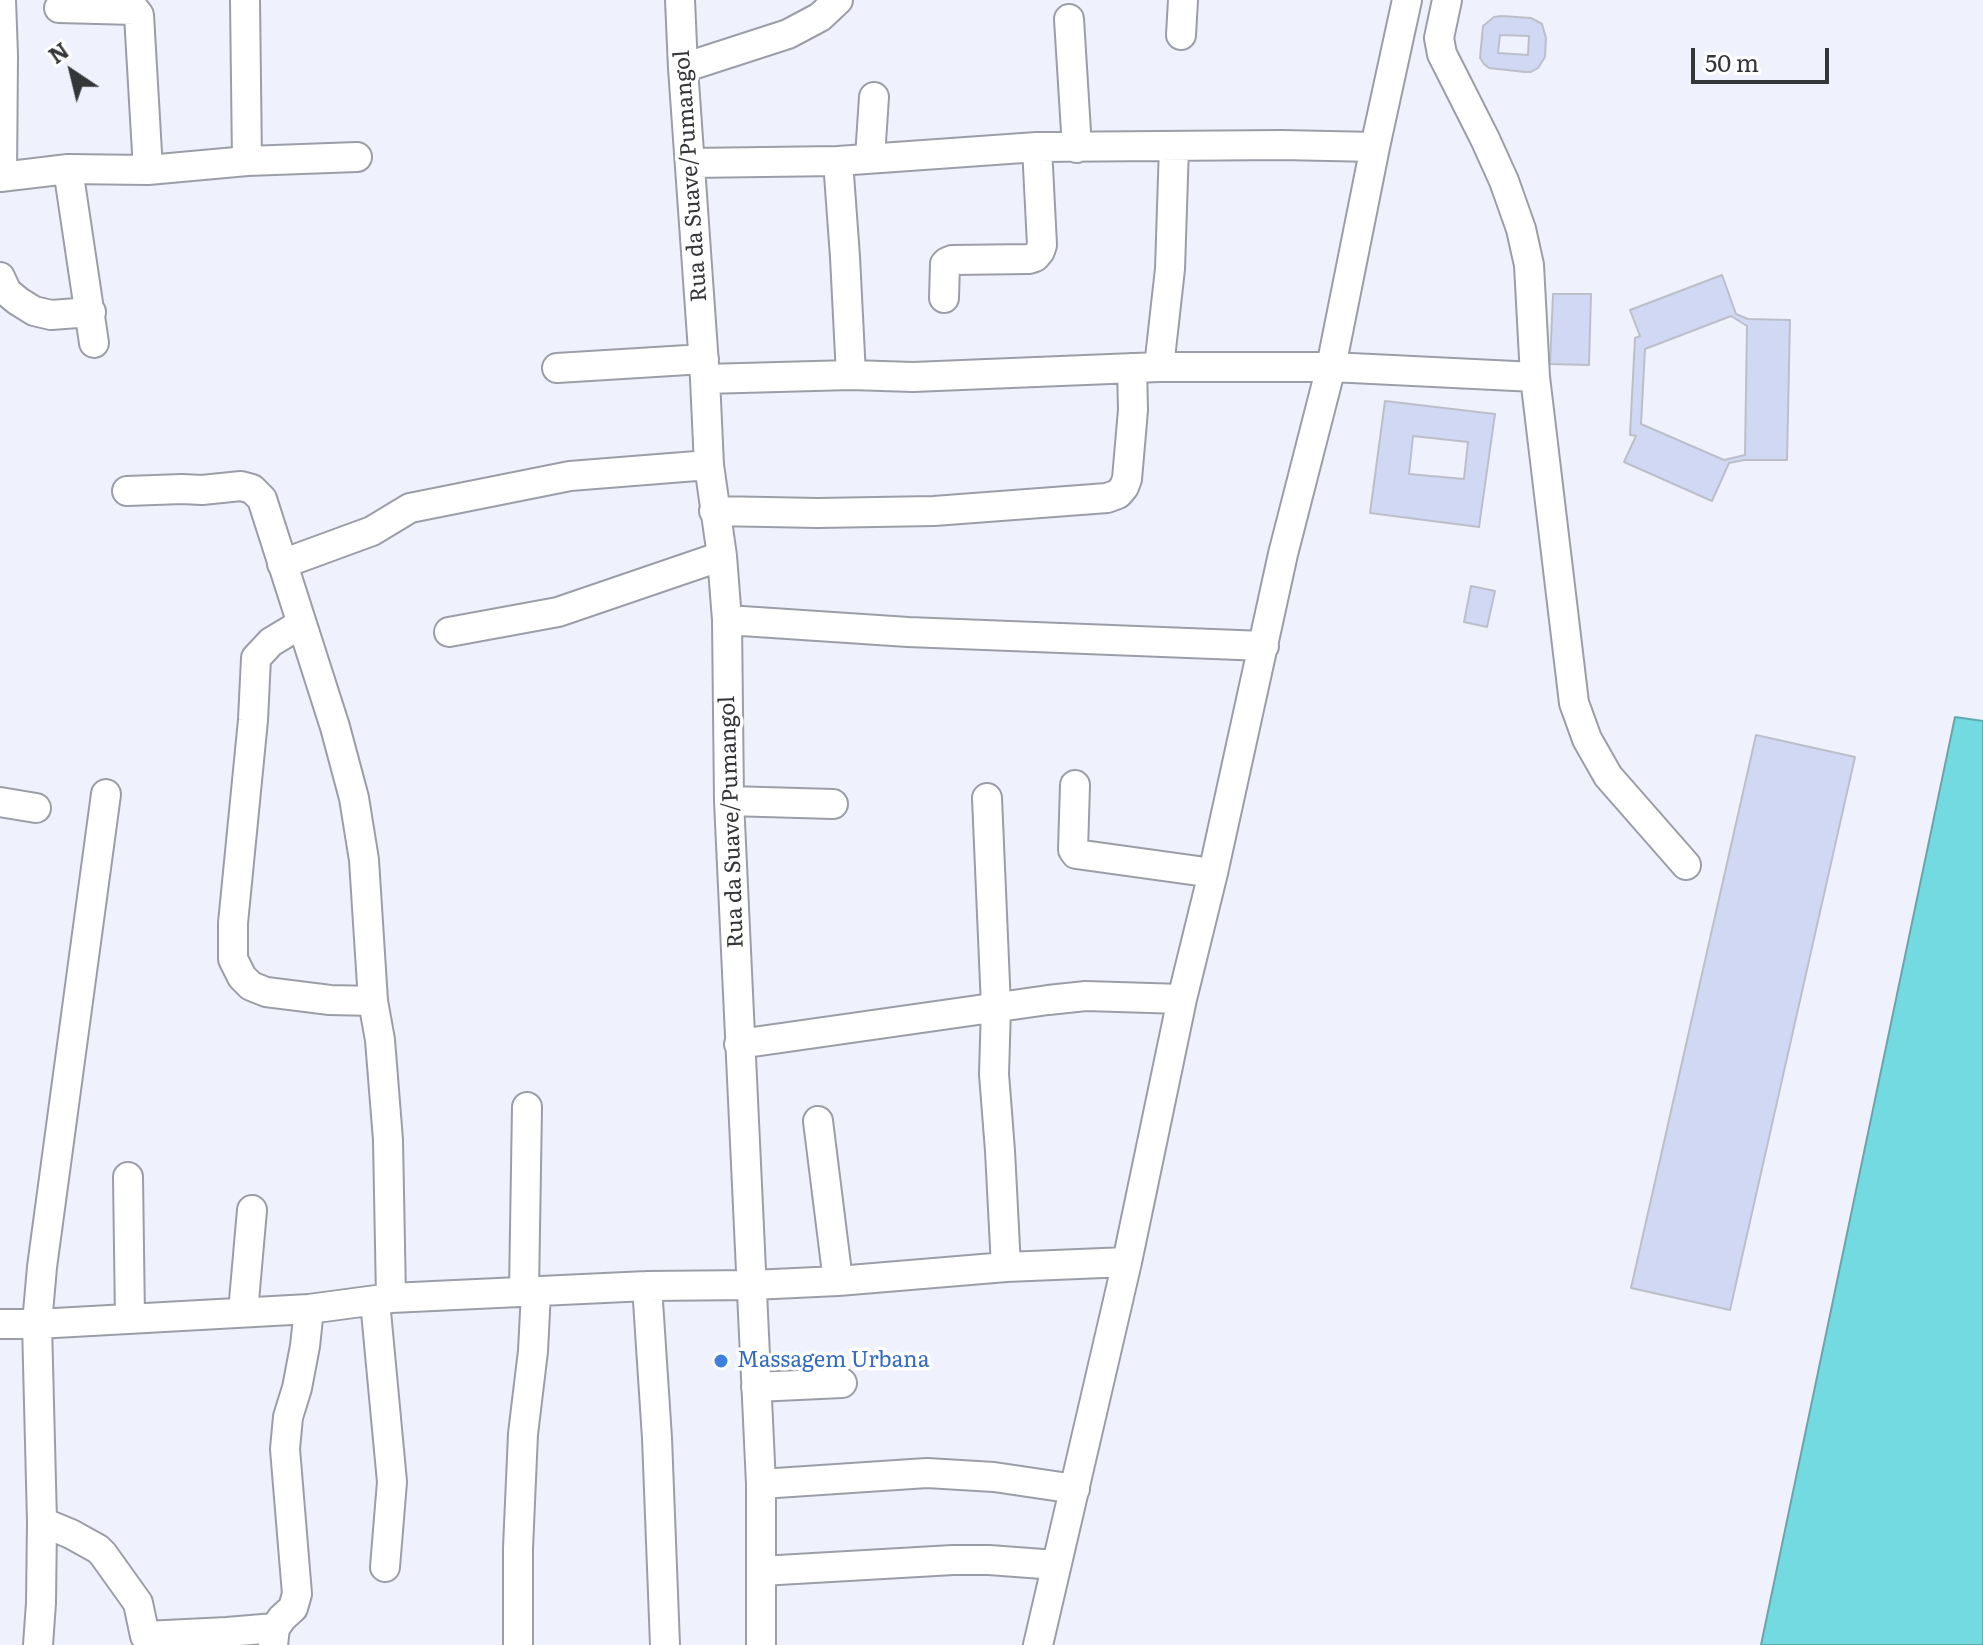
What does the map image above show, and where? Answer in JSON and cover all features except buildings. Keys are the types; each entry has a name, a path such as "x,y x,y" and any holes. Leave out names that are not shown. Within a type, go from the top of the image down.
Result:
{"street":[{"path":"1,0 1,177 68,169 148,170 247,161 357,157"},
{"path":"245,0 247,161"},
{"name":"Rua da Suave/Pumangol","path":"680,0 709,465 722,556 727,620 729,801 761,1484 761,1645"},
{"path":"683,68 788,34 820,17 838,0"},
{"path":"1181,35 1183,0"},
{"path":"1038,1645 1127,1262 1182,999 1283,554 1331,367 1407,0"},
{"path":"1447,0 1439,38 1442,54 1504,181 1521,229 1529,265 1535,377 1574,703 1587,739 1608,776 1686,865"},
{"path":"59,8 135,10 139,15 148,170"},
{"path":"1069,19 1077,148"},
{"path":"870,157 874,97"},
{"path":"714,511 934,511 1107,498 1118,494 1127,479 1133,410 1170,269 1174,146"},
{"path":"690,163 838,161 1037,147 1375,147"},
{"path":"944,298 947,262 1029,259 1040,251 1037,147"},
{"path":"838,161 851,375"},
{"path":"68,169 94,343"},
{"path":"0,277 7,292 34,311 51,315 91,312"},
{"path":"557,368 705,369 913,377 1146,367 1331,367 1535,377"},
{"path":"282,564 372,531 410,508 570,476 709,465"},
{"path":"127,491 241,486 252,489 262,499 335,727 354,798 364,860 373,1001 380,1040 388,1140 383,1300 392,1482 385,1567"},
{"path":"449,632 558,612 722,556"},
{"path":"727,620 908,632 1264,646"},
{"path":"301,624 271,642 256,658 233,923 233,959 242,977 251,986 266,992 330,1000 373,1001"},
{"path":"1075,785 1073,850 1076,854 1213,873"},
{"path":"38,1645 42,1522 37,1324 42,1267 106,794"},
{"path":"987,798 996,1007 994,1074 1006,1267"},
{"path":"729,801 833,804"},
{"path":"0,802 36,808"},
{"path":"739,1044 1086,996 1182,999"},
{"path":"518,1645 523,1434 533,1351 527,1107"},
{"path":"818,1121 838,1281"},
{"path":"128,1177 130,1319"},
{"path":"243,1312 252,1210"},
{"path":"0,1324 309,1309 383,1300 530,1292 838,1281 1006,1267 1127,1262"},
{"path":"647,1286 665,1645"},
{"path":"42,1522 71,1534 103,1554 138,1603 145,1636 227,1632 274,1637 293,1608 297,1594 285,1449 288,1417 297,1388 309,1309"},
{"path":"756,1387 842,1383"},
{"path":"761,1484 927,1473 994,1477 1075,1489"},
{"path":"761,1571 953,1560 1056,1565"}],"water":[{"path":"1955,717 1983,721 1983,1645 1761,1645"}],"place":[{"name":"Massagem Urbana","path":"721,1361"}]}
